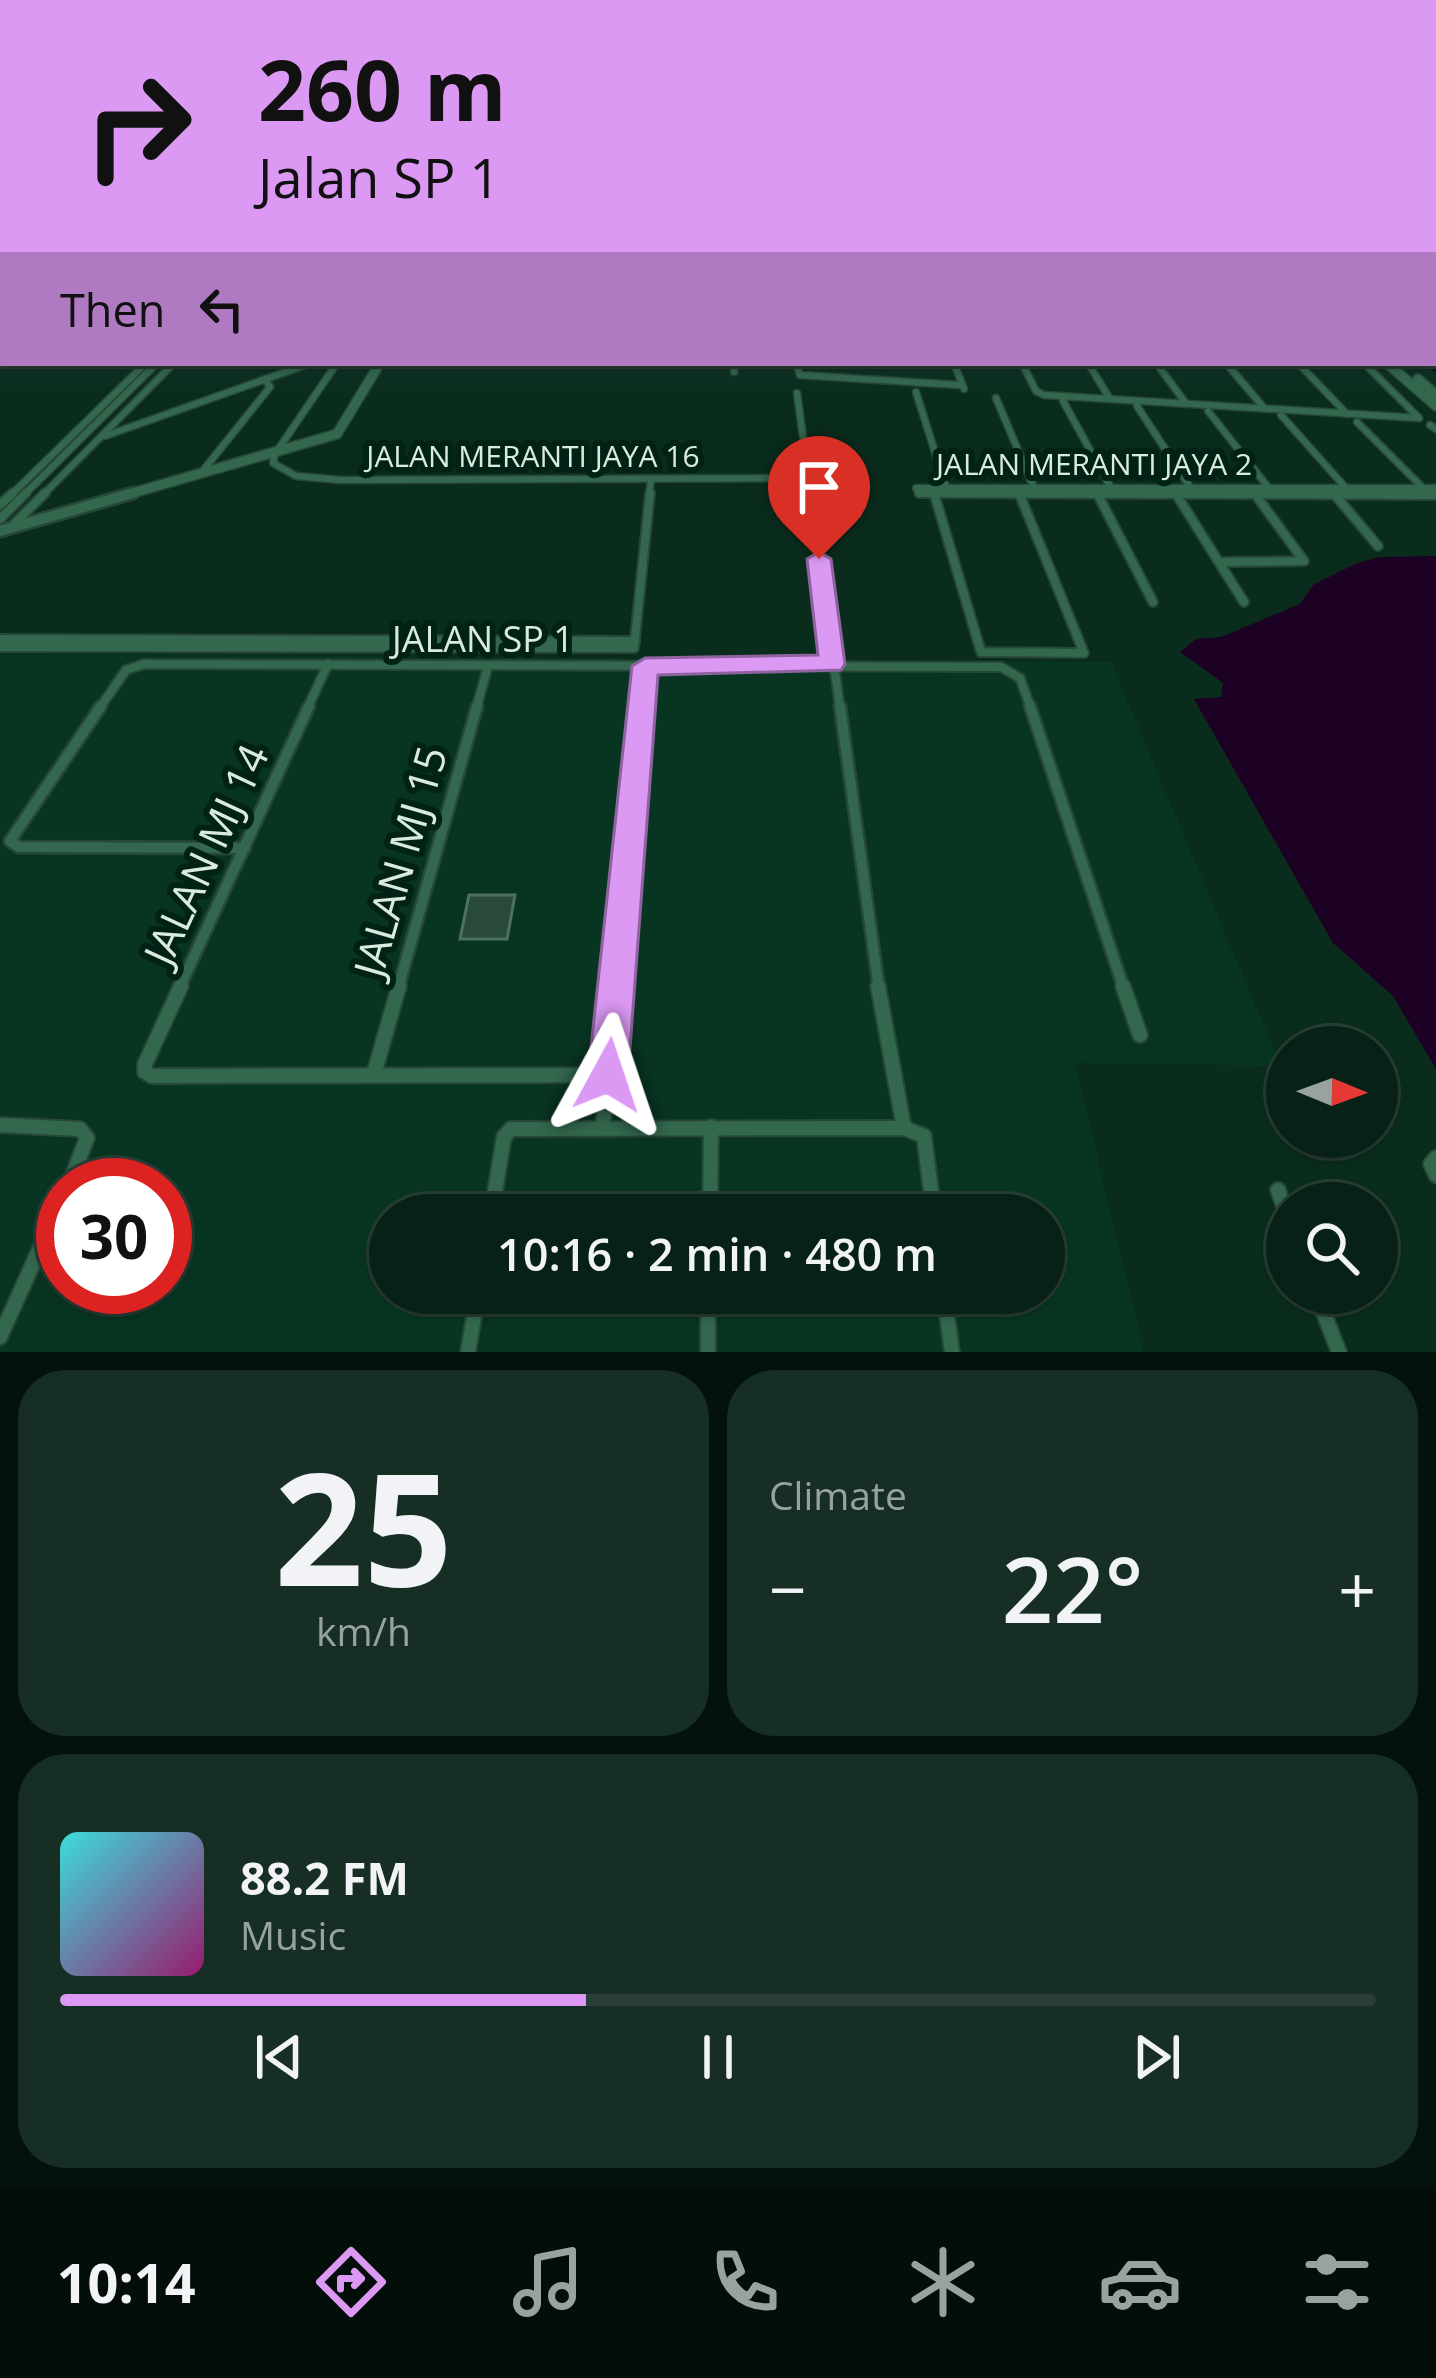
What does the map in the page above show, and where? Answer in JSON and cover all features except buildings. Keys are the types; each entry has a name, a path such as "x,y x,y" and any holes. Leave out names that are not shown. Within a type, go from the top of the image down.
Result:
{"street":[{"path":"0,505 143,366"},
{"path":"2,529 154,366"},
{"path":"2,529 171,366"},
{"path":"100,437 303,366"},
{"path":"2,529 275,454 335,366"},
{"path":"2,529 337,434 378,366"},
{"path":"797,366 800,375 961,387 955,366"},
{"path":"1024,366 1038,394 1419,418 1367,366"},
{"path":"1090,366 1110,399"},
{"path":"1158,366 1186,404"},
{"path":"1228,366 1264,409"},
{"path":"1301,366 1347,414"},
{"path":"1390,366 1436,406"},
{"path":"1403,366 1436,394"},
{"path":"201,473 270,387 266,380"},
{"path":"916,392 946,487"},
{"path":"797,393 888,1055 904,1128"},
{"path":"996,401 1034,488"},
{"path":"1063,401 1112,488"},
{"path":"1137,406 1190,488"},
{"path":"1208,411 1268,488"},
{"path":"1281,415 1345,488"},
{"path":"1357,422 1423,488"},
{"name":"JALAN MERANTI JAYA 16","path":"275,454 273,463 279,470 307,478 808,478"},
{"path":"0,643 634,644 651,479"},
{"name":"JALAN MERANTI JAYA 2","path":"1436,491 1335,494 1307,491 1268,488 1190,488 1153,490 1097,494 920,493 916,488 1112,488 1153,490 1176,494 1255,494 1307,491 1345,488 1436,491"},
{"path":"934,493 981,652 1084,652 1019,493"},
{"path":"1097,494 1154,602"},
{"path":"1176,494 1244,602"},
{"path":"1220,562 1304,561 1255,494"},
{"path":"1335,494 1378,546"},
{"name":"JALAN MJ 14","path":"328,664 145,1064 146,1072 374,1074"},
{"name":"JALAN SP 1","path":"245,848 19,847 10,841 133,666 986,665 1012,671 1020,678 1140,1035"},
{"name":"JALAN MJ 15","path":"374,1074 488,666"},
{"path":"603,1126 645,666"},
{"path":"374,1074 608,1075"},
{"path":"0,1125 80,1129 87,1138 79,1158"},
{"path":"494,1194 504,1137 511,1129 603,1126 904,1128 924,1136 931,1194"},
{"path":"710,1194 711,1127"},
{"path":"0,1337 36,1257"},
{"path":"468,1352 474,1314"},
{"path":"707,1352 708,1314"},
{"path":"947,1314 952,1352"},
{"path":"1324,1314 1339,1352"}],"shaded area":[{"path":"1436,556 1436,1069 1393,996 1333,943 1194,699 1221,697 1223,683 1180,652 1196,639 1221,637 1300,604 1313,585 1357,563 1380,557"},
{"path":"0,653 1111,662 1266,1030 1266,1066 1075,1063 1144,1352 0,1352"}],"waterway":[{"path":"1432,366 1436,369"}],"route":[{"path":"608,1075 645,666 832,664 819,559"}]}
